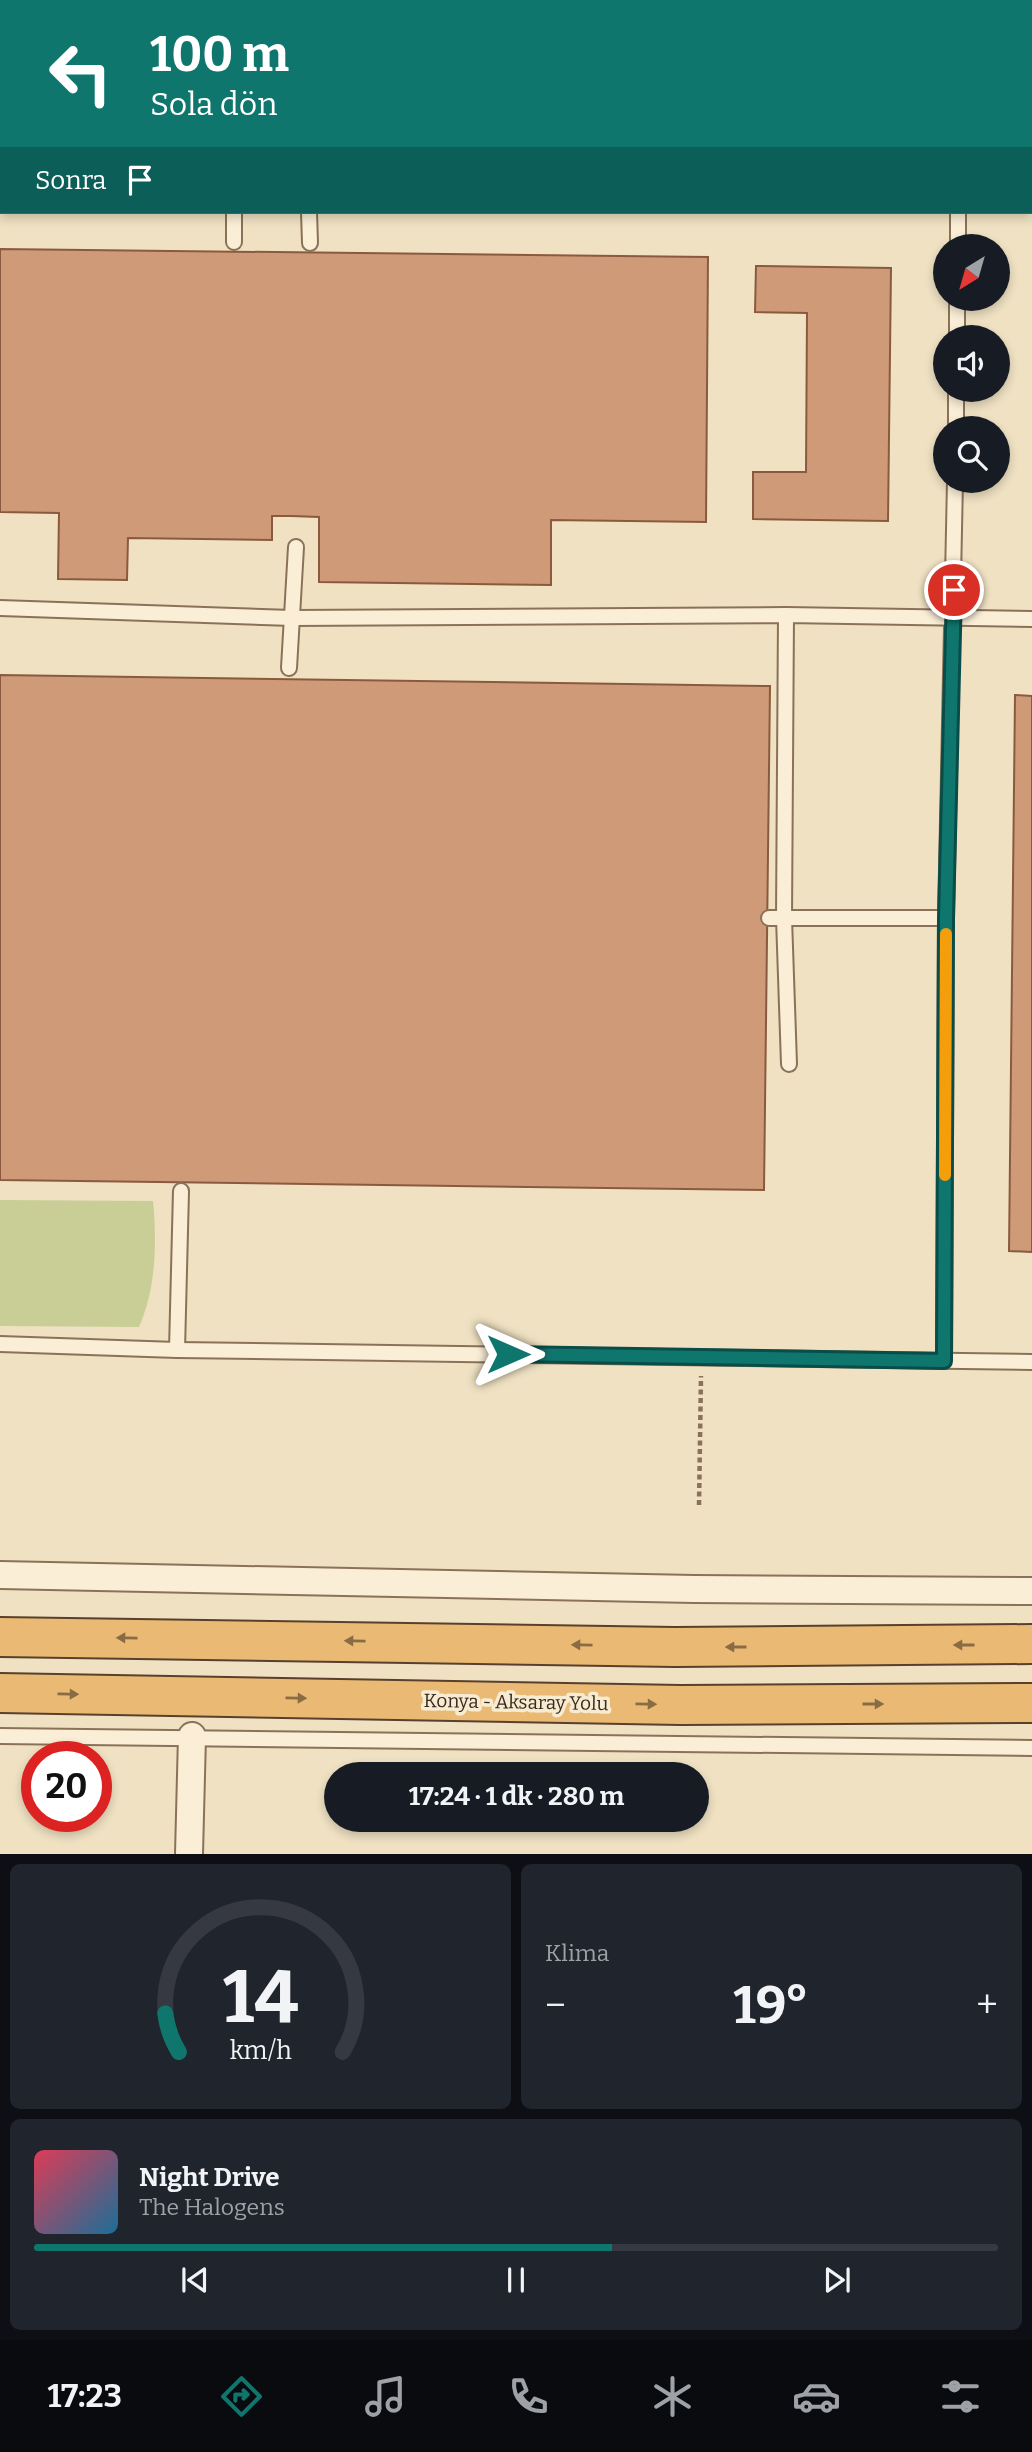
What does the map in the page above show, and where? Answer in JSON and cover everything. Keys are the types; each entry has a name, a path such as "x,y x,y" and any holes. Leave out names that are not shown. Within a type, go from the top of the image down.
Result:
{"highway":[{"path":"0,1637 675,1647 1032,1644"},
{"name":"Konya - Aksaray Yolu","path":"0,1693 681,1705 1032,1703"}],"street":[{"path":"0,1575 680,1589 1032,1591"},
{"path":"189,1853 192,1736"}],"lane":[{"path":"234,214 234,242"},
{"path":"309,214 310,243"},
{"path":"958,214 958,234"},
{"path":"944,1361 946,918 955,493"},
{"path":"289,668 296,547"},
{"path":"0,608 292,618 786,615 1032,619"},
{"path":"786,615 784,918 789,1064"},
{"path":"769,918 946,918"},
{"path":"177,1350 181,1191"},
{"path":"0,1344 177,1350 1032,1362"},
{"path":"0,1736 192,1736 1032,1748"}],"path":[{"path":"699,1505 701,1356"}],"green space":[{"path":"0,1200 153,1201 154,1265 149,1297 139,1327 0,1326"}],"building":[{"path":"0,249 708,257 706,522 551,520 551,585 319,582 319,517 291,516 272,516 272,540 128,538 127,580 58,579 59,513 0,512"},
{"path":"756,266 891,268 888,521 753,519 753,472 806,472 807,313 755,312"},
{"path":"0,675 770,686 764,1190 0,1180"},
{"path":"1015,695 1032,696 1032,1252 1009,1251"}],"slow traffic":[{"path":"945,1175 946,934"}],"route":[{"path":"508,1354 944,1361 946,918 954,590"}]}
